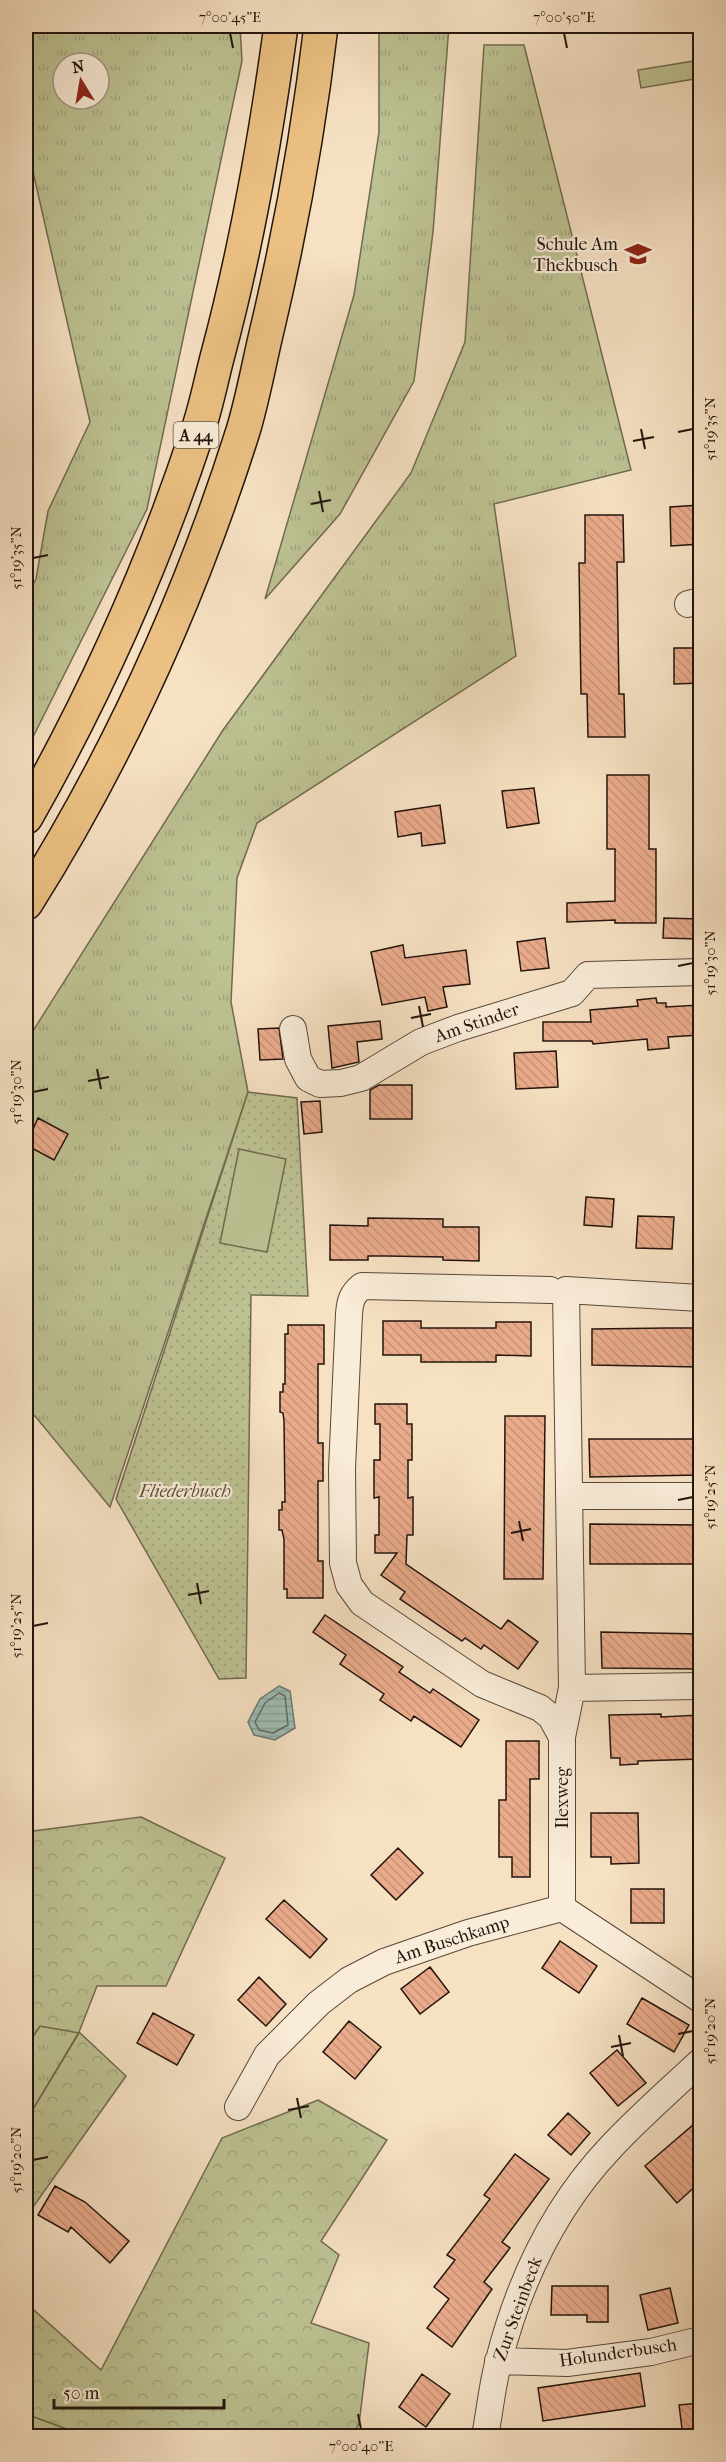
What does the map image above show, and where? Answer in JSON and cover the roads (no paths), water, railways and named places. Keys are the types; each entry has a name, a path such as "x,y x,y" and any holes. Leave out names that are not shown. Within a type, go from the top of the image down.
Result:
{"highway":[{"name":"A 44","path":"26,817 59,758 127,618 198,432 238,281 267,126 281,26"},
{"name":"A 44","path":"26,903 100,774 169,630 243,429 277,286 310,123 321,26"}],"street":[{"name":"Am Stinder","path":"293,1029 298,1059 308,1078 320,1084 341,1083 362,1078 421,1042 458,1028 572,993 588,975 700,972"},
{"path":"562,1737 551,1717 540,1708 482,1684 362,1603 349,1585 343,1563 342,1469 350,1300 355,1291 362,1286 558,1290 700,1298"},
{"name":"Ilexweg","path":"558,1290 569,1496 572,1688 562,1737 562,1908"},
{"path":"569,1496 700,1496"},
{"path":"572,1688 700,1686"},
{"path":"562,1908 700,2000"},
{"name":"Am Buschkamp","path":"238,2107 267,2055 319,2003 349,1980 384,1962 468,1933 562,1908"},
{"name":"Zur Steinbeck","path":"485,2436 498,2361 516,2303 541,2246 574,2193 610,2148 700,2062"},
{"name":"Holunderbusch","path":"498,2361 567,2363 651,2352 700,2340"}],"water":[{"path":"279,1686 290,1691 295,1728 275,1740 254,1735 248,1722 260,1699"}],"place":[{"name":"Schule Am Thekbusch","path":"638,254"}],"park label":[{"name":"Fliederbusch","path":"185,1491"}]}
